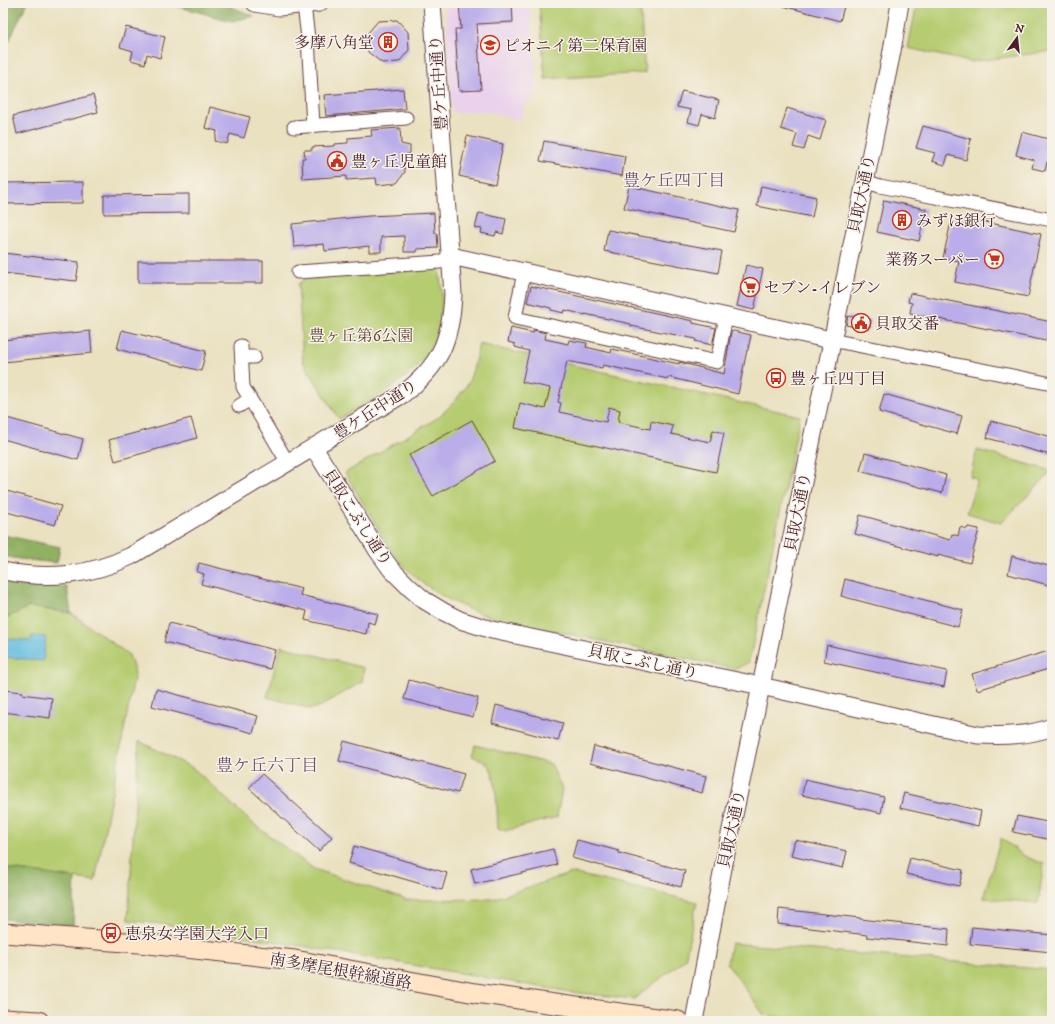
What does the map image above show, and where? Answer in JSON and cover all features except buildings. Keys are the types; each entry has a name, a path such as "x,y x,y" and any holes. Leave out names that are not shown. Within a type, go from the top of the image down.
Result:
{"main road":[{"name":"南多摩尾根幹線道路","path":"3,933 139,942 295,960 475,993 678,1021"},
{"path":"3,1019 39,1021"}],"street":[{"path":"255,3 279,7 312,4 308,38 313,125"},
{"name":"豊ケ丘中通り","path":"3,571 20,574 59,576 85,572 116,563 131,556 403,394 427,373 442,349 450,330 453,294 432,3"},
{"name":"貝取大通り","path":"694,1021 724,863 900,3"},
{"path":"294,127 406,118"},
{"path":"864,180 880,186 1052,220"},
{"path":"298,272 440,262 451,256 832,340 1052,384"},
{"path":"524,272 514,318 717,362 726,317"},
{"path":"246,353 243,387 244,402 288,463"},
{"name":"貝取こぶし通り","path":"314,448 378,551 392,569 424,600 460,620 492,630 761,686 978,735 1001,736 1023,734 1052,726"}],"shaded area":[{"name":"ピオニイ第二保育園","path":"445,3 530,3 537,86 533,97 524,107 521,121 486,111 452,113"}],"green space":[{"path":"3,3 27,3 3,54"},
{"path":"165,3 221,3 254,16 232,21"},
{"path":"539,3 640,3 645,73 545,79"},
{"path":"917,3 1052,3 1052,51 970,62 908,48"},
{"name":"豊ヶ丘第6公園","path":"439,268 442,296 440,323 426,356 401,381 339,419 303,362 298,284 304,279"},
{"path":"479,344 800,416 749,662 736,669 501,620 462,606 438,593 416,577 394,554 345,473 439,417 456,400 469,382"},
{"path":"977,450 1052,471 1001,523 967,513 977,479 970,477"},
{"path":"3,535 60,547 57,563 3,556"},
{"path":"3,581 42,586 67,587 71,613 29,607 3,619"},
{"path":"29,607 71,613 129,655 135,673 95,881 3,868 3,619"},
{"path":"281,646 364,668 362,682 321,706 311,709 267,697"},
{"path":"139,741 193,768 251,822 314,869 407,900 492,899 572,873 697,902 685,959 634,999 570,992 208,930 128,920"},
{"path":"475,745 551,764 562,789 557,817 505,831 498,828 494,780 487,764 472,756"},
{"path":"1001,838 1024,856 1044,864 1038,903 983,898"},
{"path":"3,868 75,878 73,925 3,919"},
{"path":"731,943 1052,970 1052,1021 821,1021 764,1015 727,963"}],"water":[{"path":"32,636 46,637 43,661 3,657 3,638 31,641"}],"place":[{"name":"多摩八角堂","path":"388,42"},
{"name":"ピオニイ第二保育園","path":"490,45"},
{"name":"豊ヶ丘児童館","path":"337,161"},
{"name":"みずほ銀行","path":"902,220"},
{"name":"業務スーパー","path":"994,259"},
{"name":"セブン-イレブン","path":"750,287"},
{"name":"貝取交番","path":"861,323"},
{"name":"豊ヶ丘四丁目","path":"776,378"},
{"name":"恵泉女学園大学入口","path":"111,933"}],"district":[{"name":"豊ケ丘四丁目","path":"674,180"},
{"name":"豊ケ丘六丁目","path":"267,765"}]}
